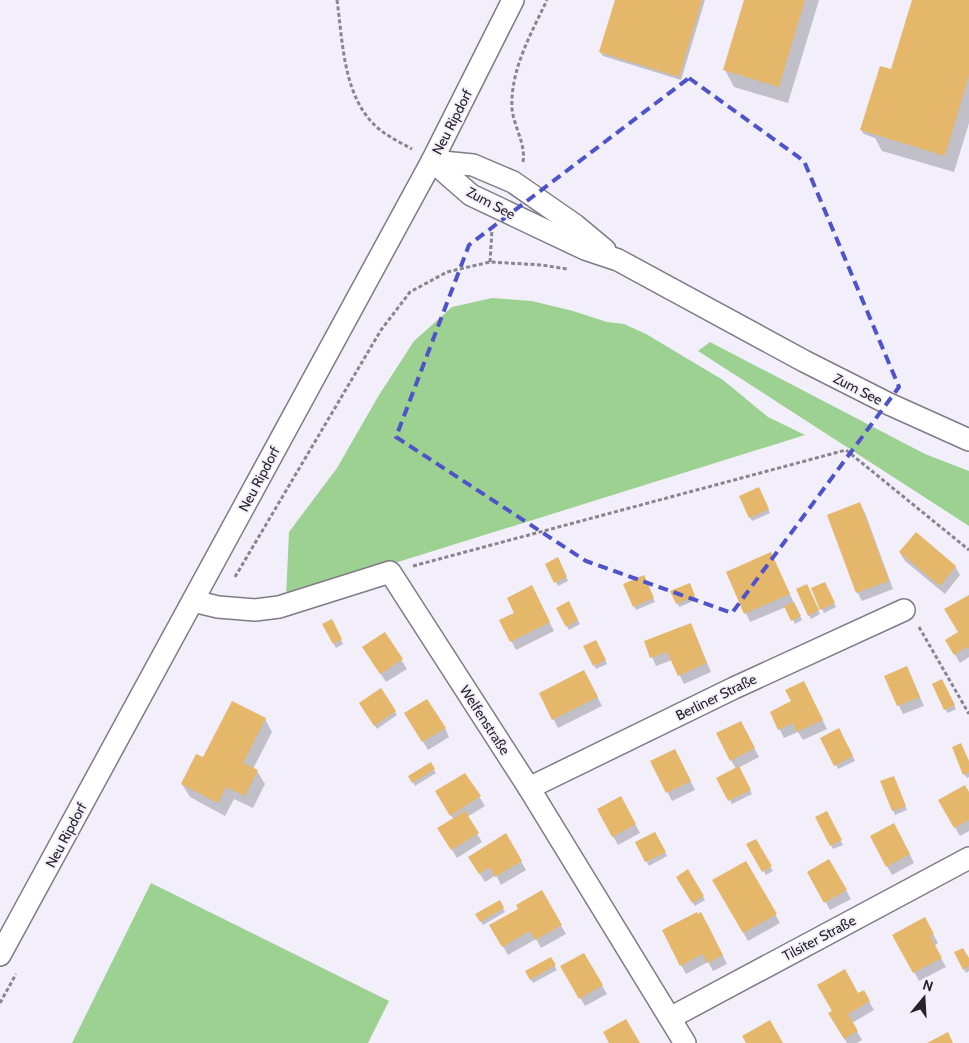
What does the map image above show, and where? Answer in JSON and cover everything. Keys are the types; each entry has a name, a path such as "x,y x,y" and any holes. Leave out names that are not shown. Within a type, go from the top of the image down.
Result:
{"street":[{"name":"Neu Ripdorf","path":"0,954 432,162 513,0"},
{"name":"Zum See","path":"432,162 473,165 513,182 575,225 618,260"},
{"name":"Zum See","path":"432,162 471,196 584,249 618,260 838,378 889,404 969,440"},
{"path":"193,601 218,607 255,610 279,607 390,572"},
{"name":"Welfenstraße","path":"390,572 529,788 685,1043"},
{"name":"Berliner Straße","path":"529,788 734,688 904,610"},
{"name":"Tilsiter Straße","path":"670,1018 969,858"}],"path":[{"path":"336,0 350,86 363,111 379,129 432,162"},
{"path":"513,182 522,170 524,156 512,111 512,91 516,69 547,0"},
{"path":"218,607 381,330 410,292 447,272 490,262"},
{"path":"390,572 846,450 969,550"},
{"path":"904,610 916,620 969,714"}],"highlighted area":[{"path":"689,78 804,161 899,387 732,613 586,561 396,437 469,245"}],"green space":[{"path":"492,298 532,301 607,322 624,324 646,334 723,380 768,417 805,435 286,597 289,532 337,468 379,395 414,341 452,307"},
{"path":"710,342 925,454 969,471 969,526 698,351"},
{"path":"151,883 389,1001 368,1043 72,1043"}],"building":[{"path":"615,0 702,0 679,77 599,52"},
{"path":"744,0 805,0 779,87 723,70"},
{"path":"912,0 969,0 969,75 945,156 860,130 880,66 891,69"},
{"path":"759,487 769,509 749,518 739,496"},
{"path":"860,502 889,581 856,593 827,515"},
{"path":"916,532 956,566 940,586 899,552"},
{"path":"771,552 790,594 744,614 726,572"},
{"path":"558,557 567,577 554,583 545,564"},
{"path":"644,575 654,598 633,607 623,584"},
{"path":"825,582 835,603 820,610 811,588"},
{"path":"690,583 695,596 676,604 670,591"},
{"path":"807,584 819,610 808,616 796,589"},
{"path":"532,585 550,622 510,642 499,620 514,613 507,598"},
{"path":"969,595 969,649 967,647 954,655 945,640 958,632 944,609"},
{"path":"569,601 578,620 566,627 556,608"},
{"path":"794,602 801,616 791,621 784,606"},
{"path":"332,619 342,639 333,644 322,624"},
{"path":"691,623 707,663 678,676 667,652 650,658 644,641"},
{"path":"385,632 403,659 380,674 362,647"},
{"path":"596,640 606,660 593,666 583,646"},
{"path":"907,666 920,697 897,706 884,676"},
{"path":"584,670 598,697 552,720 539,693"},
{"path":"942,679 955,705 944,710 932,684"},
{"path":"804,681 823,720 797,732 793,723 778,730 770,712 791,701 785,690"},
{"path":"381,688 396,711 374,726 359,703"},
{"path":"427,699 446,728 422,742 404,713"},
{"path":"232,701 266,718 243,763 258,770 245,796 226,787 218,803 181,784 196,754 203,757"},
{"path":"741,721 755,748 730,761 716,733"},
{"path":"839,728 853,756 834,766 820,738"},
{"path":"961,743 969,761 969,772 963,775 952,747"},
{"path":"675,749 691,781 666,793 650,761"},
{"path":"431,762 435,769 412,783 408,776"},
{"path":"739,766 751,790 728,801 716,778"},
{"path":"465,773 481,796 450,816 435,791"},
{"path":"894,776 906,806 892,811 880,781"},
{"path":"965,785 969,792 969,820 954,828 938,800"},
{"path":"621,796 636,824 612,837 597,809"},
{"path":"465,811 479,833 451,850 437,828"},
{"path":"827,811 842,840 830,846 815,817"},
{"path":"894,823 910,854 886,867 870,836"},
{"path":"655,832 666,852 645,862 635,842"},
{"path":"506,833 522,861 495,877 490,867 479,874 468,857"},
{"path":"756,839 772,866 762,872 746,844"},
{"path":"829,859 847,890 824,903 807,872"},
{"path":"746,861 777,914 743,933 712,880"},
{"path":"688,869 704,896 692,903 676,877"},
{"path":"542,890 562,925 535,940 530,931 502,947 489,925 518,909 516,905"},
{"path":"500,900 504,908 480,922 475,914"},
{"path":"697,912 698,914 701,912 723,955 707,963 703,954 680,966 662,930"},
{"path":"925,917 934,934 930,936 942,958 913,973 892,935"},
{"path":"963,948 969,958 969,966 963,970 954,952"},
{"path":"584,953 603,985 579,999 560,966"},
{"path":"551,957 556,965 530,980 525,971"},
{"path":"845,969 858,993 864,990 870,1001 848,1014 858,1031 844,1039 828,1013 832,1011 817,985"},
{"path":"626,1019 640,1043 609,1043 603,1032"},
{"path":"770,1020 783,1043 746,1043 742,1036"},
{"path":"948,1032 953,1043 927,1043"}]}
